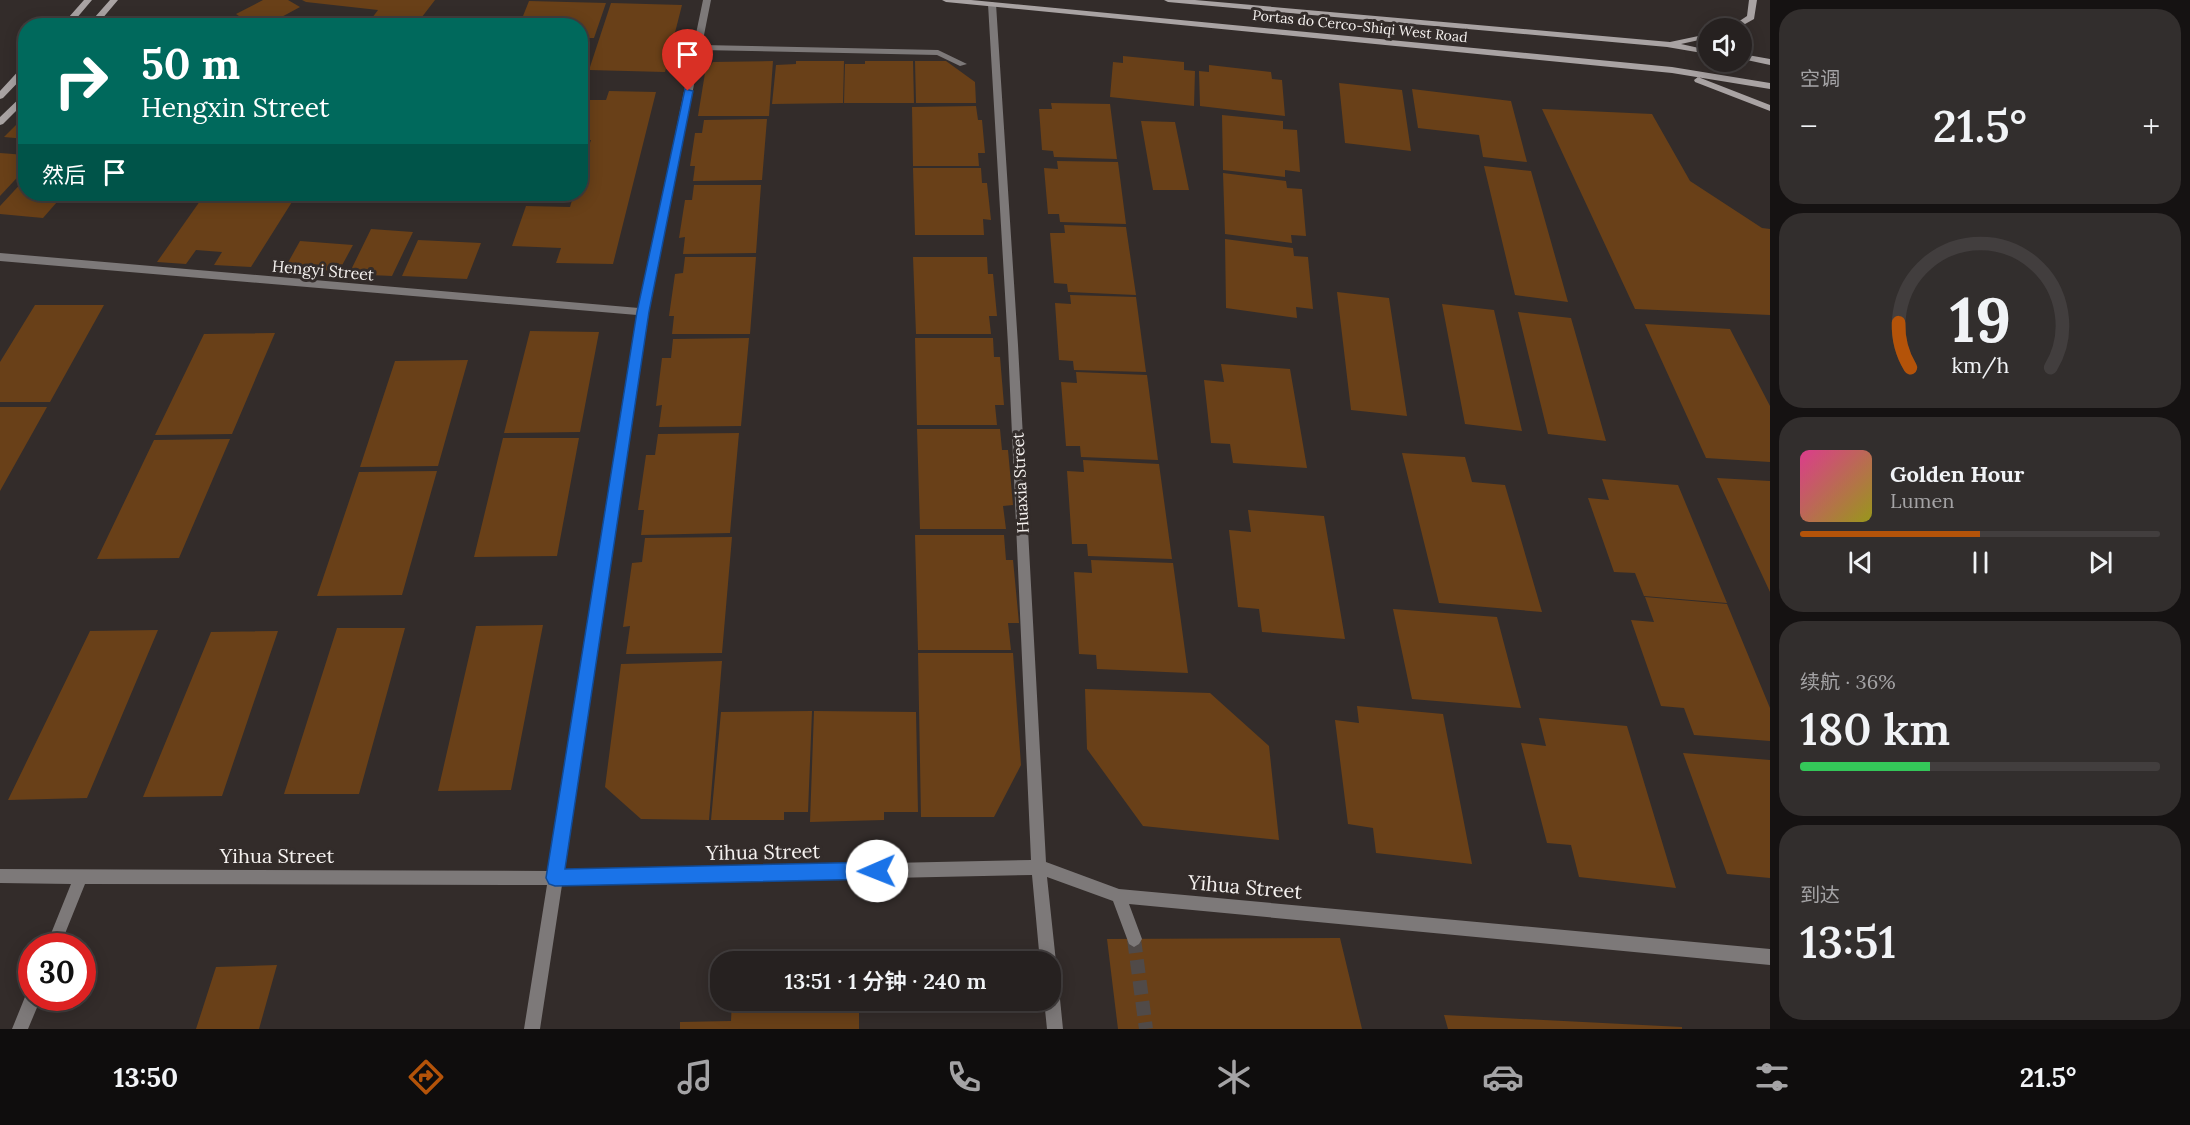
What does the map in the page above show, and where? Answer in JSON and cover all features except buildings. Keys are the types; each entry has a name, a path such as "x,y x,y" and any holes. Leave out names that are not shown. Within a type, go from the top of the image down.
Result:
{"main road":[{"path":"72,18 88,0"},
{"path":"97,18 114,0"},
{"name":"Portas do Cerco-Shiqi West Road","path":"946,0 1672,70 1770,86"},
{"name":"Portas do Cerco-Shiqi West Road","path":"1168,0 1666,44 1698,50"},
{"path":"1749,18 1753,0"},
{"path":"1666,44 1698,38"},
{"path":"1752,59 1770,62"},
{"path":"1672,70 1770,108"},
{"path":"0,96 18,77"},
{"path":"0,122 18,103"}],"street":[{"path":"532,1029 643,312 707,0"},
{"name":"Huaxia Street","path":"992,4 1012,333 1039,867 1047,951"},
{"path":"697,47 938,53 963,64"},
{"name":"Hengyi Street","path":"0,257 643,312"},
{"name":"Yihua Street","path":"0,876 555,878 1039,867 1119,896 1770,957"},
{"path":"58,933 81,876"},
{"path":"1119,896 1134,939"},
{"path":"20,1029 28,1011"},
{"path":"1053,1011 1055,1029"}],"tunnel":[{"path":"1134,939 1146,1029"}],"route":[{"path":"688,91 643,312 555,878 877,871"}]}
